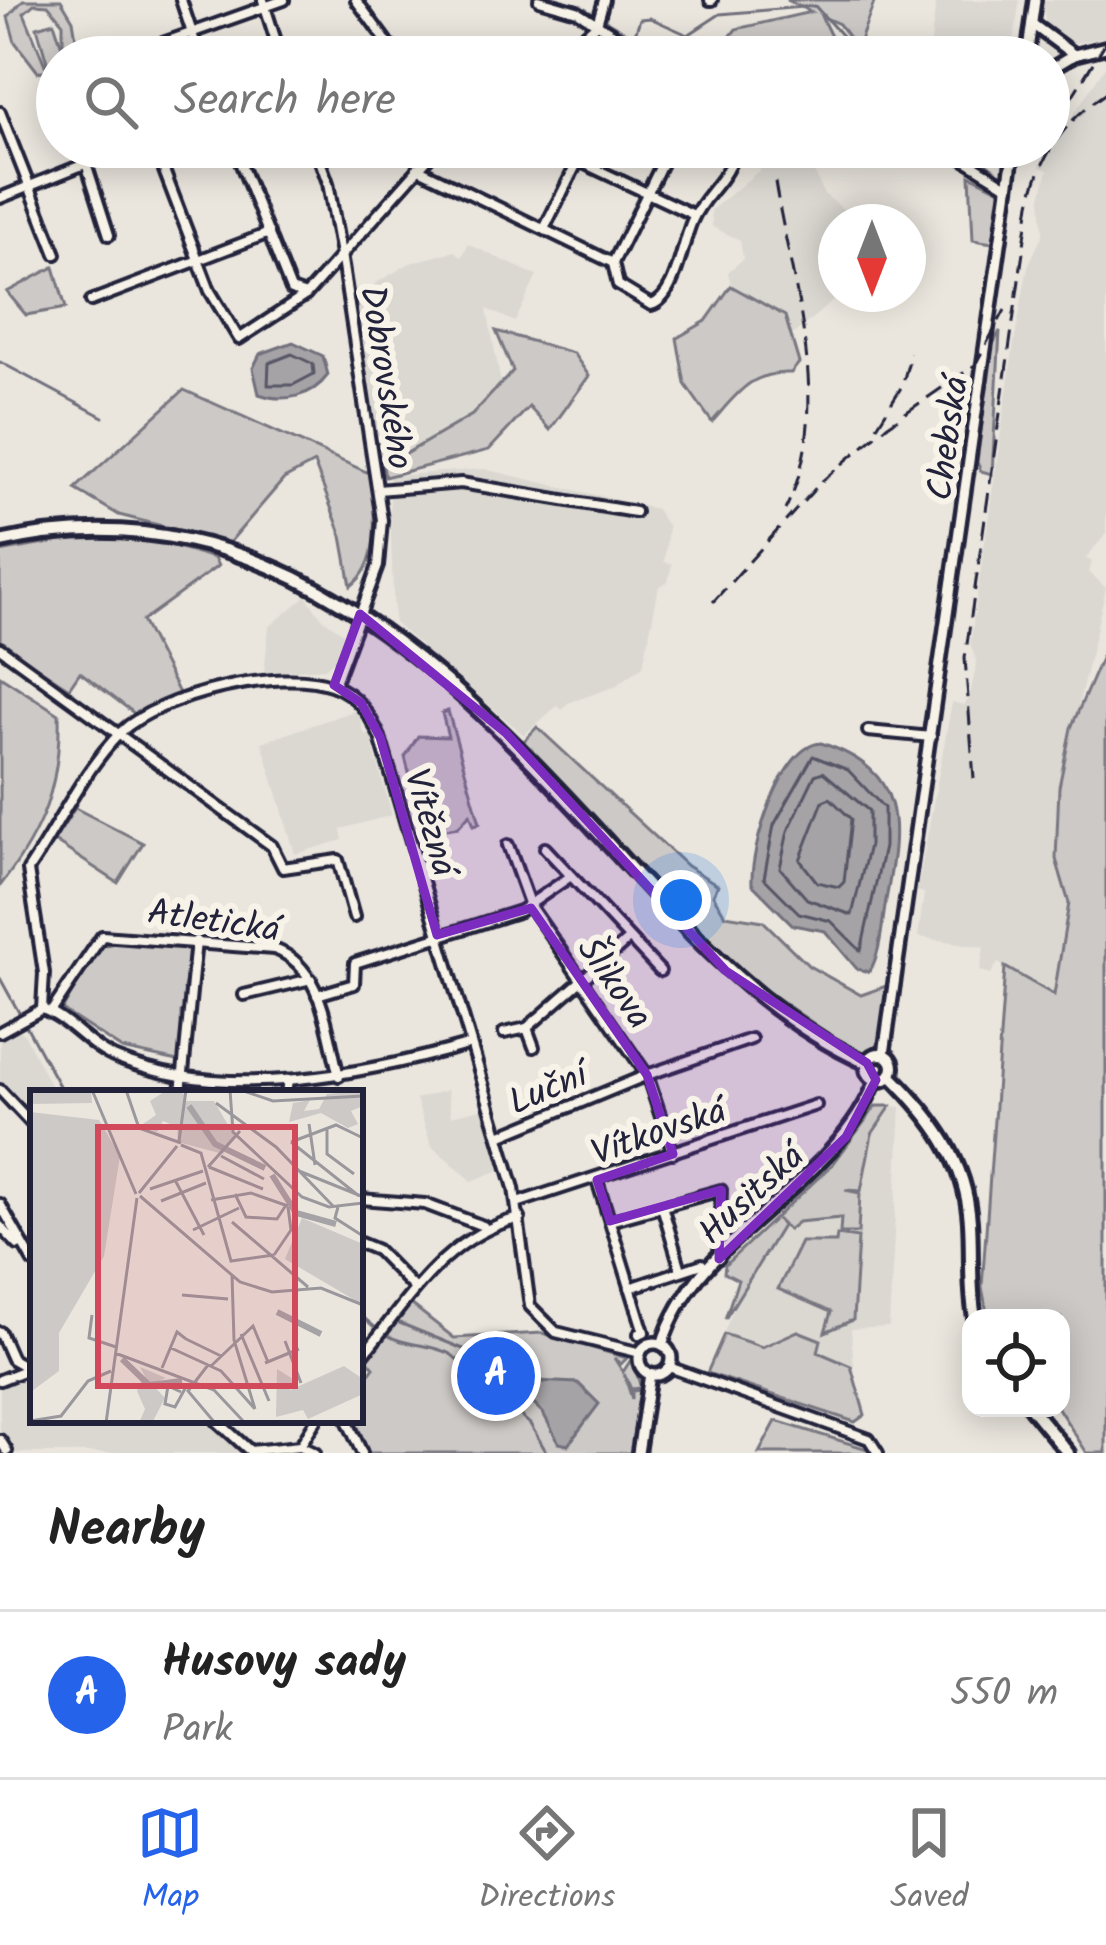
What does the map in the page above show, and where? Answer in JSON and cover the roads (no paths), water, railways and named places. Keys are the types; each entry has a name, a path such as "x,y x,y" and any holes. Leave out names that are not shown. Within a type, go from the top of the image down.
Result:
{"main road":[{"path":"0,542 84,527 164,534 233,552 360,614 436,669 506,733 726,970 867,1063 876,1080 890,1075"},
{"path":"867,1063 884,1054 893,1065 890,1075"},
{"path":"890,1075 931,1118 959,1167 969,1206 975,1309"},
{"path":"1038,1417 1068,1453"}],"street":[{"path":"181,0 193,36"},
{"path":"183,36 284,0"},
{"path":"356,0 383,36"},
{"path":"539,0 603,11 628,36"},
{"path":"1030,36 1035,0"},
{"path":"264,4 274,36"},
{"path":"580,36 603,11"},
{"path":"1032,24 1048,36"},
{"path":"1070,57 1106,47"},
{"path":"1070,52 1074,55"},
{"path":"0,112 56,254"},
{"path":"0,198 74,168"},
{"path":"88,168 109,236"},
{"path":"163,168 196,259 239,339 306,295 342,260 416,168 614,263"},
{"path":"242,168 291,290 306,295"},
{"name":"Dobrovského","path":"323,168 378,490 382,550 334,686"},
{"path":"544,230 574,168"},
{"path":"595,168 694,215"},
{"path":"660,168 614,263 618,285 651,305 661,302 694,215 730,168"},
{"path":"978,168 1009,187"},
{"name":"Chebská","path":"884,1054 1011,168"},
{"path":"91,302 268,233"},
{"path":"378,490 461,483 635,512"},
{"path":"0,649 272,846 283,868 326,858 338,860 355,917"},
{"path":"46,1011 26,874 118,735 179,701 212,691 298,681 334,686"},
{"name":"Vítězná","path":"334,686 361,703 380,736 517,1203 525,1294 536,1316 566,1336 640,1352"},
{"path":"868,731 931,736"},
{"name":"Šlikova","path":"508,844 530,907 647,1075 673,1153"},
{"path":"545,848 660,971"},
{"path":"316,995 357,982 355,964 530,907 571,876"},
{"name":"Atletická","path":"46,1011 102,935 280,951 299,962 310,979 339,1076"},
{"path":"504,1033 527,1028 629,939"},
{"path":"181,1090 196,941"},
{"path":"244,995 310,979"},
{"path":"0,1032 29,1012 46,1011 108,1055 182,1073 288,1080 339,1076 471,1044"},
{"path":"527,1028 534,1047"},
{"name":"Luční","path":"499,1136 647,1075 751,1040"},
{"path":"286,1090 288,1080"},
{"name":"Husitská","path":"662,1345 675,1313 718,1259 846,1137 876,1080"},
{"path":"0,1090 30,1122"},
{"name":"Vítkovská","path":"517,1203 816,1106"},
{"path":"597,1180 644,1332 639,1334"},
{"path":"610,1221 722,1190 718,1259"},
{"path":"363,1199 415,1202 484,1227"},
{"path":"0,1204 23,1250"},
{"path":"662,1206 681,1270"},
{"path":"363,1355 413,1287 484,1227 520,1218"},
{"path":"0,1226 30,1258"},
{"path":"363,1245 377,1250 413,1287"},
{"path":"630,1288 702,1264"},
{"path":"0,1332 12,1359 30,1370"},
{"path":"650,1374 641,1366 640,1352 650,1344 662,1345 670,1354 669,1367"},
{"path":"650,1374 669,1367 877,1449"},
{"path":"0,1381 30,1370"},
{"path":"638,1453 650,1374"},
{"path":"219,1423 250,1451 299,1446 315,1453"},
{"path":"299,1446 314,1423"},
{"path":"348,1423 362,1453"},
{"path":"0,1440 8,1451"}],"water":[{"path":"293,342 323,356 328,375 314,389 297,396 259,394 253,368 260,354"},
{"path":"821,743 870,769 891,804 895,825 891,873 879,947 869,972 857,969 825,931 793,925 752,884 762,825 781,779 806,748"},
{"path":"534,1381 578,1383 599,1404 568,1445 559,1443 543,1413 527,1398"}],"waterway":[{"path":"634,36 640,19 650,18 688,35 720,14 815,6 842,36"},
{"path":"601,18 632,36"},
{"path":"992,168 1001,175"},
{"path":"0,362 103,417"},
{"path":"0,978 61,1090"},
{"path":"363,1317 377,1329"},
{"path":"386,1333 397,1322 478,1355 476,1374"},
{"path":"385,1334 452,1355 530,1424 547,1453"},
{"path":"478,1355 524,1361 544,1383"}],"railway":[{"path":"1070,100 1106,42"},
{"path":"1070,125 1106,93"},
{"path":"974,779 965,658 1030,203 1042,168"},
{"path":"775,182 806,348 809,390 800,472 785,510"},
{"path":"713,602 821,482 888,425 975,365 1005,310"},
{"path":"877,426 902,386 911,353"}],"place":[{"name":"Husovy sady","path":"496,1376"}]}
